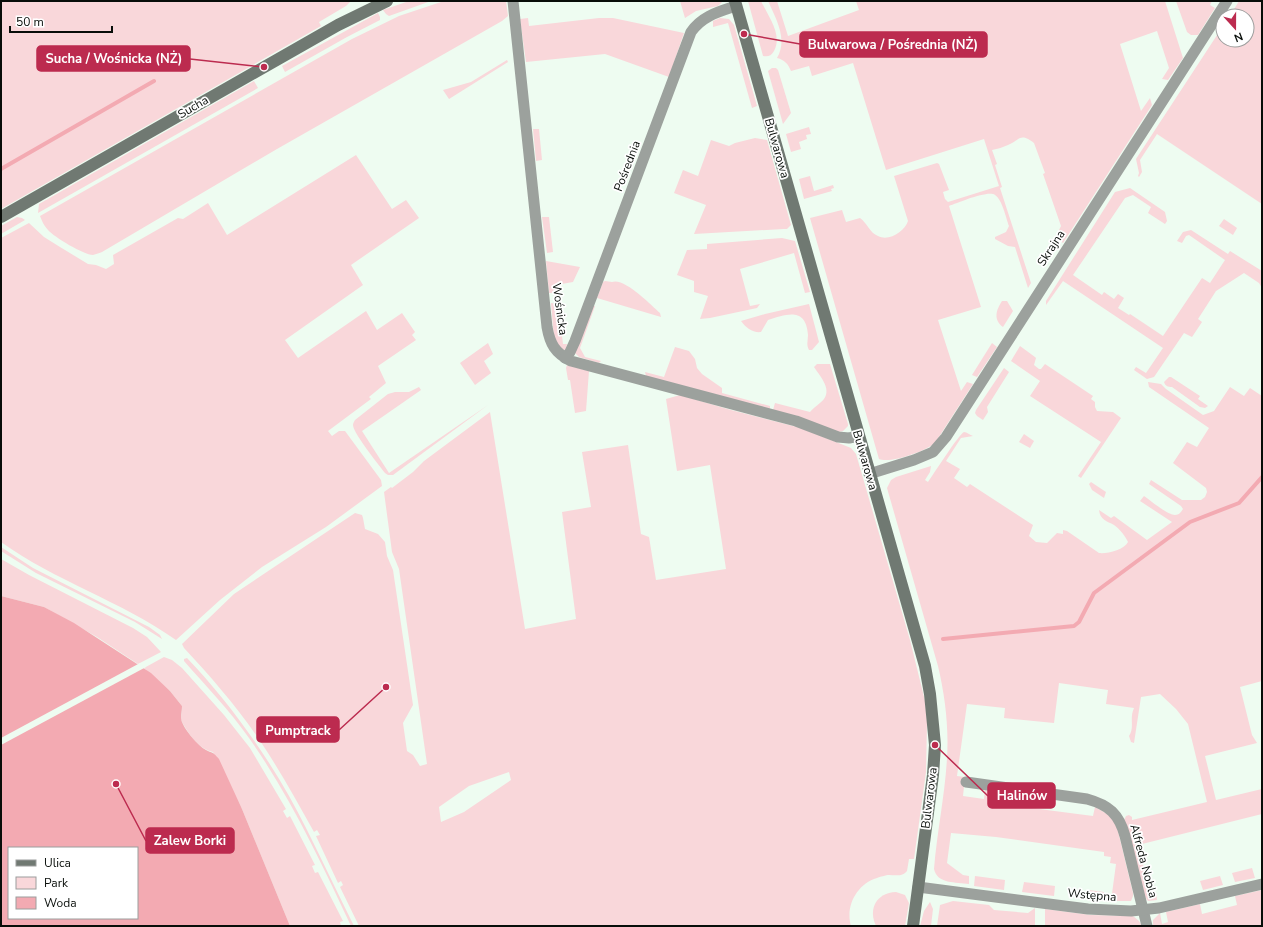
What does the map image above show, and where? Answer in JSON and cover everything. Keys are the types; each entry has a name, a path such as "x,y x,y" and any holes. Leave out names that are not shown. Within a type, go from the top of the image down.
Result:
{"street":[{"name":"Sucha","path":"1,217 338,24 387,1"},
{"name":"Wośnicka","path":"513,1 547,327 552,344 557,352 571,361 796,421 838,437 849,438 859,436"},
{"name":"Skrajna","path":"870,474 914,460 933,452 946,438 1227,1"},
{"name":"Pośrednia","path":"565,358 570,352 575,341 691,32 705,18 736,4"},
{"name":"Bulwarowa","path":"736,4 925,666 930,694 935,745 933,775 913,926"},
{"name":"Alfreda Nobla","path":"966,782 1077,797 1096,802 1114,813 1122,826 1147,926"},
{"name":"Wstępna","path":"918,887 1088,909 1143,910 1159,908 1262,884"}],"green space":[{"path":"1,1 351,1 346,6 319,22 321,26 1,209"},
{"path":"409,1 431,1 389,16 383,10"},
{"path":"444,1 506,1 508,16 502,21 277,149 101,252 93,255 76,249 51,233 43,223 40,216 352,39 399,16"},
{"path":"680,1 723,1 718,6 696,11 685,18"},
{"path":"748,1 761,1 774,26 777,39 776,45 774,51 769,56 763,56"},
{"path":"768,1 777,1 788,36 859,10 856,1 1165,1 1183,58 1168,80 1162,79 1169,68 1157,31 1120,44 1141,111 1150,98 1152,105 1063,243 1059,240 1057,234 1061,226 1034,143 1023,137 1008,145 992,150 1002,187 1000,188 1031,283 1028,288 1015,247 1008,246 995,239 995,237 1006,232 1009,226 1000,200 995,195 986,194 949,206 981,307 938,320 961,391 967,382 973,384 935,443 924,450 908,456 891,460 879,459 810,218 842,210 846,222 860,218 875,235 887,238 892,237 904,228 908,221 894,176 937,163 939,164 949,190 943,192 945,199 948,202 999,186 984,139 886,170 853,63 812,76 809,66 791,71 786,63 777,58 781,44 780,29"},
{"path":"1176,1 1212,1 1210,5 1215,8 1198,35 1191,35 1187,32"},
{"path":"1239,1 1262,1 1262,204 1157,134 1140,160 1142,172 1139,177 1138,176 1139,173 1136,159 1215,38 1215,48 1255,48 1255,8 1235,8"},
{"path":"378,13 380,20 285,72 282,66"},
{"path":"528,18 529,26 599,18 613,18 684,33 669,77 605,54 526,62 520,19"},
{"path":"720,18 729,19 734,25 757,106 752,108 728,23 713,27 713,21"},
{"path":"507,60 508,62 449,99 443,90 471,82"},
{"path":"772,68 776,68 778,70 791,113 783,124 768,71"},
{"path":"254,81 258,88 38,213 39,204"},
{"path":"809,127 811,134 806,135 807,139 799,142 801,149 791,152 786,134"},
{"path":"533,129 539,129 542,160 536,161"},
{"path":"755,138 767,140 791,225 787,229 694,234 706,205 674,193 683,170 698,176 711,140 729,146"},
{"path":"356,155 392,209 406,200 419,218 351,265 363,285 285,340 298,358 366,311 377,330 402,313 415,332 412,335 416,340 378,366 386,383 369,397 371,399 328,431 332,436 339,431 345,431 381,480 382,486 326,527 262,567 220,600 176,640 133,614 43,568 1,542 1,238 29,223 44,237 88,264 106,269 114,264 113,255 178,218 183,219 208,203 227,235"},
{"path":"810,176 814,191 833,185 834,188 831,189 832,191 804,199 799,179"},
{"path":"1130,188 1165,212 1167,221 1165,224 1148,213 1151,207 1133,195 1125,198 1073,275 1102,295 1104,292 1114,299 1118,294 1124,298 1118,308 1129,315 1130,314 1163,336 1202,278 1210,283 1225,260 1189,235 1186,236 1182,243 1177,241 1183,232 1191,230 1228,254 1230,251 1262,271 1262,288 1259,283 1244,273 1216,291 1198,319 1202,322 1192,337 1184,333 1154,377 1147,379 1134,370 1136,367 1146,373 1163,348 1063,281 1046,305 1046,301 1115,192"},
{"path":"17,217 25,220 1,234 1,226"},
{"path":"542,217 549,217 553,252 547,253"},
{"path":"1224,219 1237,228 1233,235 1219,226"},
{"path":"782,238 795,241 810,292 805,293 794,253 740,269 750,306 760,304 757,308 700,319 708,296 694,292 694,281 677,275 687,250 707,249 707,244"},
{"path":"546,261 580,267 573,282 556,285 557,293 549,293"},
{"path":"603,282 617,282 630,288 644,298 660,313 661,317 597,298"},
{"path":"1002,301 1007,301 1013,311 1003,327 998,321 996,315"},
{"path":"551,303 558,304 563,344 567,344 566,349 562,351 554,339"},
{"path":"809,304 819,342 812,350 809,350 807,342 808,335 804,320 799,316 788,315 768,320 761,332 750,330 741,321 765,314"},
{"path":"593,306 595,306 580,348 585,357 601,361 599,363 579,357 575,353"},
{"path":"488,343 493,354 484,361 491,373 475,385 460,363"},
{"path":"992,343 997,347 977,377 972,375"},
{"path":"1020,346 1036,358 1034,365 1039,369 1041,369 1045,364 1093,396 1091,399 1095,402 1097,411 1113,412 1121,418 1081,478 1078,476 1101,442 1030,396 1040,381 1011,361"},
{"path":"675,347 689,351 695,359 697,368 702,374 722,388 722,393 770,406 770,409 646,376 645,372 664,377"},
{"path":"817,364 830,364 848,424 843,431 839,432 773,410 775,403 810,412 823,401 827,390 824,382 814,367"},
{"path":"567,365 589,371 586,411 575,413 570,380 568,380 566,368"},
{"path":"1004,368 1009,372 987,407 988,412 983,420 977,416 975,413 976,410"},
{"path":"1169,377 1200,396 1198,399 1208,406 1205,408 1200,407 1172,387 1166,385 1164,382"},
{"path":"1148,382 1161,384 1203,415 1214,411 1230,387 1244,396 1250,388 1262,396 1262,681 1240,687 1252,735 1257,743 1205,756 1216,800 1262,789 1262,814 1138,845 1150,893 1156,892 1157,900 1148,901 1145,897 1124,820 1126,816 1129,815 1132,817 1132,820 1207,802 1188,724 1176,709 1160,694 1141,697 1134,743 1131,742 1129,736 1132,729 1132,716 1134,708 1106,704 1108,690 1059,683 1054,723 1004,718 1005,708 967,704 957,776 965,777 963,796 984,799 985,790 994,792 993,803 1093,816 1095,807 1111,816 1117,827 1133,893 1131,901 1111,901 1116,864 1110,863 1111,857 1104,856 1104,852 996,837 951,833 947,863 963,875 969,876 969,884 943,880 936,874 934,869 945,786 947,758 947,723 943,689 938,666 887,488 891,480 896,477 931,466 930,472 925,480 928,482 961,434 965,432 973,436 961,438 946,461 960,469 954,478 967,487 970,484 1033,525 1029,536 1036,542 1047,543 1057,533 1063,534 1063,530 1067,531 1099,553 1111,552 1126,545 1128,542 1120,530 1102,518 1099,510 1111,518 1114,516 1147,540 1172,522 1140,501 1144,496 1168,513 1175,515 1183,509 1181,506 1149,484 1151,480 1182,500 1201,500 1205,497 1207,492 1206,488 1173,463 1187,442 1197,447 1209,428 1149,387"},
{"path":"419,387 421,390 362,431 389,473 488,405 393,475 388,475 362,442 354,429 353,423 388,394 395,392 409,392"},
{"path":"680,395 801,428 851,448 856,454 910,640 925,701 927,722 926,772 914,859 909,859 907,871 903,874 888,875 877,878 864,885 858,891 851,904 851,926 359,926 340,887 343,885 341,881 338,883 316,836 320,835 317,830 314,832 280,772 249,725 182,644 234,594 355,513 362,515 365,529 378,534 385,542 387,556 393,570 413,705 403,723 407,751 413,755 420,766 427,764 399,569 392,552 384,492 391,487 392,488 413,472 424,461 490,412 525,629 576,619 562,512 591,507 582,452 628,445 641,534 649,537 656,580 726,569 710,465 677,471 666,399","holes":["509,772 511,780 464,812 441,822 439,807 469,786"]},
{"path":"1024,434 1034,441 1030,448 1019,442"},
{"path":"1091,482 1106,492 1104,498 1092,490 1089,484"},
{"path":"1,547 33,568 149,627 160,635 162,639 135,622 36,573 1,551"},
{"path":"1,559 29,575 133,628 147,637 161,652 138,664 97,637 44,607 1,596"},
{"path":"164,657 172,660 182,668 224,715 250,748 286,809 283,811 287,818 290,816 315,865 312,866 315,873 318,872 343,921 340,922 341,926 290,926 242,809 213,752 203,748 194,740 181,720 182,706 170,691 144,668"},
{"path":"187,658 238,718 282,784 313,842 354,926 351,926 304,830 264,760 234,718 184,661 184,659"},
{"path":"1252,868 1255,878 1235,882 1232,873"},
{"path":"975,876 1005,880 1004,890 974,886"},
{"path":"1220,876 1223,885 1203,890 1200,881"},
{"path":"1024,882 1055,886 1054,896 1022,892"},
{"path":"1089,890 1104,892 1103,901 1087,900"},
{"path":"1262,890 1262,926 1153,926 1153,920 1160,913 1162,924 1168,922 1166,912 1200,904 1202,914 1237,905 1235,896"},
{"path":"896,892 905,895 909,903 905,926 876,926 873,914 876,903 883,895"},
{"path":"953,901 989,905 994,910 1028,913 1035,908 1035,926 937,926 940,905"},
{"path":"930,902 933,909 931,926 920,926 924,911"},
{"path":"1045,909 1091,915 1133,916 1142,926 1045,926"}],"water":[{"path":"1,596 44,607 74,623 151,673 170,691 182,706 181,720 189,733 199,745 214,754 219,759 242,809 290,926 1,926"}],"pier":[{"path":"140,663 146,667 1,745 1,738"}],"waterway":[{"path":"1,169 154,81"},
{"path":"943,639 1074,626 1079,622 1094,593 1190,522 1239,503 1262,477"}],"place":[{"name":"Bulwarowa / Pośrednia (NŻ)","path":"744,34"},
{"name":"Sucha / Wośnicka (NŻ)","path":"264,67"},
{"name":"Pumptrack","path":"386,687"},
{"name":"Halinów","path":"935,745"},
{"name":"Zalew Borki","path":"116,784"}]}
